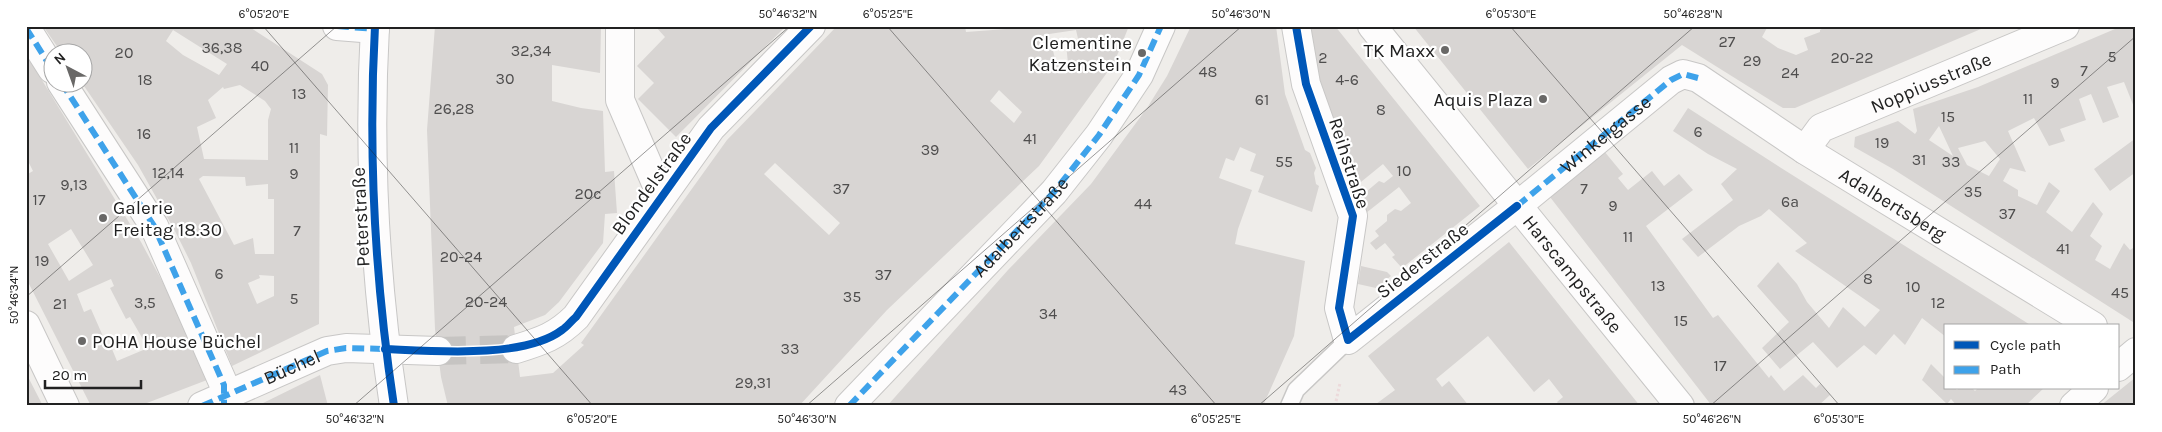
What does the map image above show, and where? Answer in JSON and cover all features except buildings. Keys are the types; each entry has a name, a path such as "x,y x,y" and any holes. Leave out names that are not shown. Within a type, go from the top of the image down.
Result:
{"street":[{"path":"337,26 375,27"},
{"name":"Blondelstraße","path":"620,26 620,100 661,195"},
{"name":"Blondelstraße","path":"516,349 547,339 563,330 576,317 661,195 711,128 811,26"},
{"name":"Adalbertstraße","path":"849,406 1054,192 1099,135 1139,74 1161,26"},
{"name":"Reihstraße","path":"1296,26 1306,84 1353,216 1339,308 1348,340"},
{"name":"Harscampstraße","path":"1372,26 1680,406"},
{"name":"Noppiusstraße","path":"1805,150 1821,128 2065,26"},
{"name":"Peterstraße","path":"375,27 372,84 374,213 385,349 394,406"},
{"path":"26,28 42,53"},
{"name":"Winkelgasse","path":"1517,206 1671,80 1683,74 1698,78"},
{"name":"Adalbertsberg","path":"1698,78 1805,150 2090,324"},
{"path":"68,92 154,226 224,385 217,403"},
{"name":"Siederstraße","path":"1348,340 1517,206"},
{"path":"26,325 65,406"},
{"path":"2120,342 2136,352 2120,365"},
{"name":"Büchel","path":"217,403 327,351 346,348 385,349"},
{"path":"385,349 438,351"},
{"path":"2074,406 2092,390"}],"lane":[{"path":"1289,406 1296,390 1348,340"}],"tunnel":[{"path":"438,351 516,349"}],"marked path":[{"path":"337,26 375,29"},
{"path":"849,406 1054,192 1099,135 1139,75 1161,26"},
{"path":"26,28 42,53"},
{"path":"1517,206 1671,80 1683,74 1698,78"},
{"path":"67,92 154,226 224,385 224,406"},
{"path":"202,406 327,351 346,348 385,349"}],"cycle path":[{"path":"375,26 372,121 375,216 382,312 394,406"},
{"path":"385,349 452,352 502,349 545,339 564,329 576,317 711,128 811,26"},
{"path":"1296,26 1306,84 1353,216 1339,308 1348,340 1517,206"}],"place":[{"name":"TK Maxx","path":"1445,50"},
{"name":"Clementine Katzenstein","path":"1142,53"},
{"name":"Aquis Plaza","path":"1543,99"},
{"name":"Galerie Freitag 18.30","path":"103,218"},
{"name":"POHA House Büchel","path":"82,341"}]}
